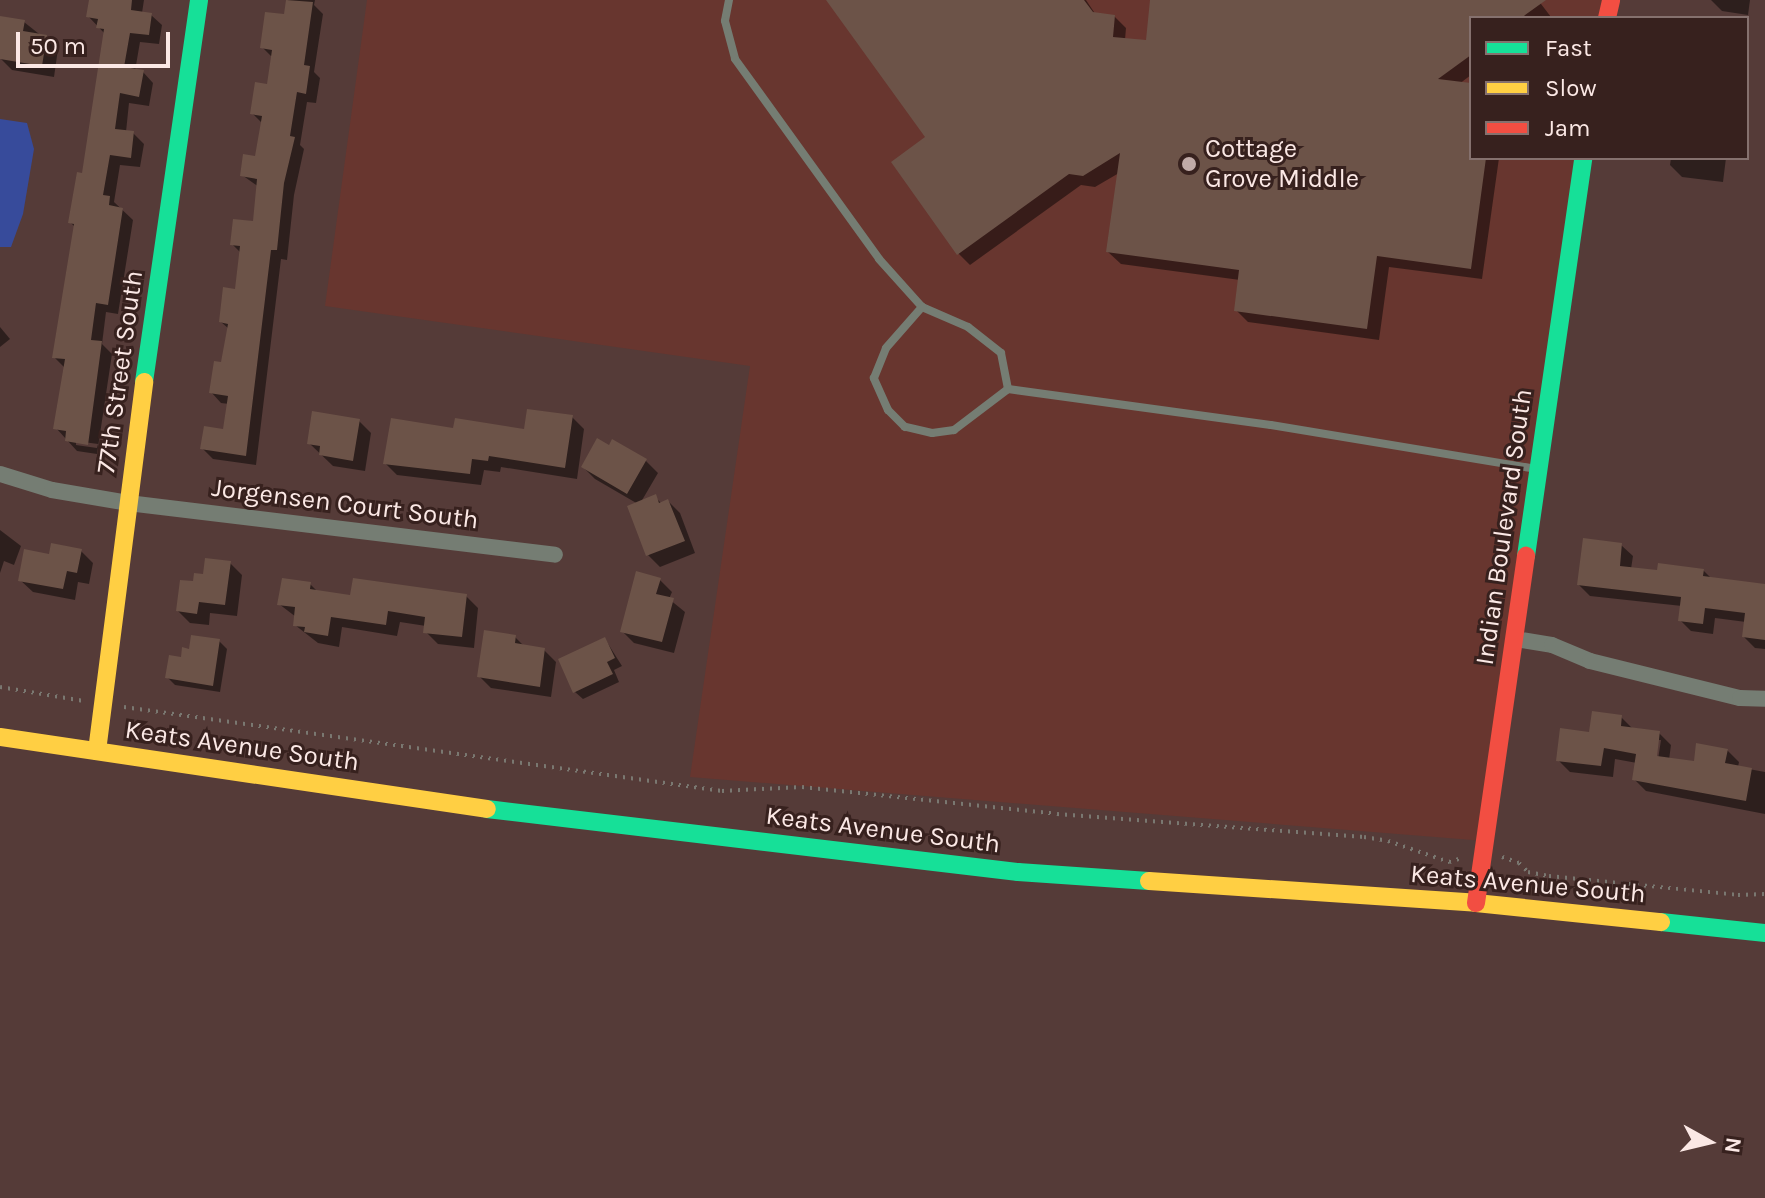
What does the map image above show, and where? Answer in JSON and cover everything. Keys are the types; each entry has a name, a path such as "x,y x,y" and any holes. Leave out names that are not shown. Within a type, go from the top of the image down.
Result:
{"main road":[{"name":"77th Street South","path":"97,751 128,503 199,0"},
{"name":"Indian Boulevard South","path":"1476,903 1583,160"},
{"name":"Keats Avenue South","path":"0,737 480,808 1018,872 1476,903 1765,933"}],"street":[{"name":"Jorgensen Court South","path":"0,474 52,490 128,503 555,555"},
{"path":"1515,639 1552,645 1590,661 1740,698 1765,699"}],"lane":[{"path":"729,0 725,21 735,59 879,259 922,307 968,327 1001,353 1008,389"},
{"path":"922,307 886,348 874,378 888,410 905,427 932,433 954,430 1008,389 1271,425 1539,470"}],"path":[{"path":"0,687 722,791 802,787 1057,814 1364,837 1388,841 1449,862 1483,852 1519,863 1528,872 1549,876 1738,895 1765,894"}],"shaded area":[{"path":"367,0 1611,0 1607,16 1469,16 1469,160 1583,160 1485,841 690,777 750,366 325,306"}],"water":[{"path":"0,119 27,123 34,149 23,214 11,247 0,247"}],"building":[{"path":"89,0 132,0 131,10 152,13 149,35 130,33 124,67 144,70 139,97 120,93 115,129 134,131 131,158 110,155 103,195 110,196 109,205 123,208 108,305 96,303 91,340 102,341 88,445 65,441 66,431 53,429 65,359 52,358 74,224 68,223 77,172 82,173 104,29 96,28 98,19 86,17"},
{"path":"286,0 313,2 304,65 310,66 306,94 297,92 290,136 295,137 284,183 277,250 271,250 246,456 200,449 204,426 223,429 228,396 209,393 214,361 221,362 228,324 219,322 223,287 235,289 240,246 230,245 233,219 253,221 257,179 240,176 243,154 255,156 262,116 250,114 255,82 267,84 272,50 260,48 265,12 284,14"},
{"name":"Cottage Grove Middle","path":"826,0 1084,0 1093,12 1115,15 1113,37 1146,40 1150,0 1546,0 1524,16 1469,16 1469,56 1438,79 1469,83 1469,160 1486,160 1471,269 1377,256 1367,329 1234,311 1239,270 1106,252 1120,153 1083,176 1069,174 957,255 891,162 925,137"},
{"path":"0,16 25,20 23,31 47,35 42,66 0,59"},
{"path":"527,409 573,415 565,468 489,456 488,461 472,459 470,474 383,464 391,418 453,428 455,418 524,429"},
{"path":"312,411 360,419 353,461 319,455 320,446 307,444"},
{"path":"597,438 609,445 612,439 647,459 627,494 581,467"},
{"path":"656,494 659,503 668,499 685,541 646,556 627,506"},
{"path":"1583,538 1622,543 1620,566 1657,570 1658,563 1704,569 1703,576 1765,584 1765,640 1742,637 1745,613 1705,608 1703,624 1678,621 1681,597 1577,585"},
{"path":"51,543 82,549 77,573 67,571 63,589 18,581 24,549 49,554"},
{"path":"205,558 231,561 225,605 199,602 197,614 176,611 180,580 193,581 194,573 203,574"},
{"path":"636,571 661,578 656,594 674,598 662,642 620,632"},
{"path":"282,578 311,582 310,589 350,595 353,578 467,594 462,637 423,633 425,617 388,611 386,625 331,617 328,636 304,632 305,627 293,626 295,607 277,605"},
{"path":"484,630 516,635 515,643 545,648 540,687 477,677"},
{"path":"191,635 220,639 213,686 165,678 169,655 181,657 182,647 189,649"},
{"path":"605,637 615,658 607,662 613,674 573,693 558,659"},
{"path":"1592,711 1622,715 1621,726 1660,731 1657,756 1694,761 1696,743 1728,749 1725,763 1752,768 1746,801 1632,780 1636,754 1604,748 1601,766 1556,761 1560,728 1589,732"}],"traffic: fast":[{"path":"144,382 199,0"},
{"path":"1526,556 1583,160"},
{"path":"487,809 1018,872 1149,881"},
{"path":"1661,922 1765,933"}],"traffic: slow":[{"path":"97,751 144,382"},
{"path":"0,737 487,809"},
{"path":"1149,881 1476,903 1661,922"}],"traffic: jam":[{"path":"1607,16 1611,0"},
{"path":"1476,903 1526,556"}],"place":[{"name":"Cottage Grove Middle","path":"1189,164"}]}
